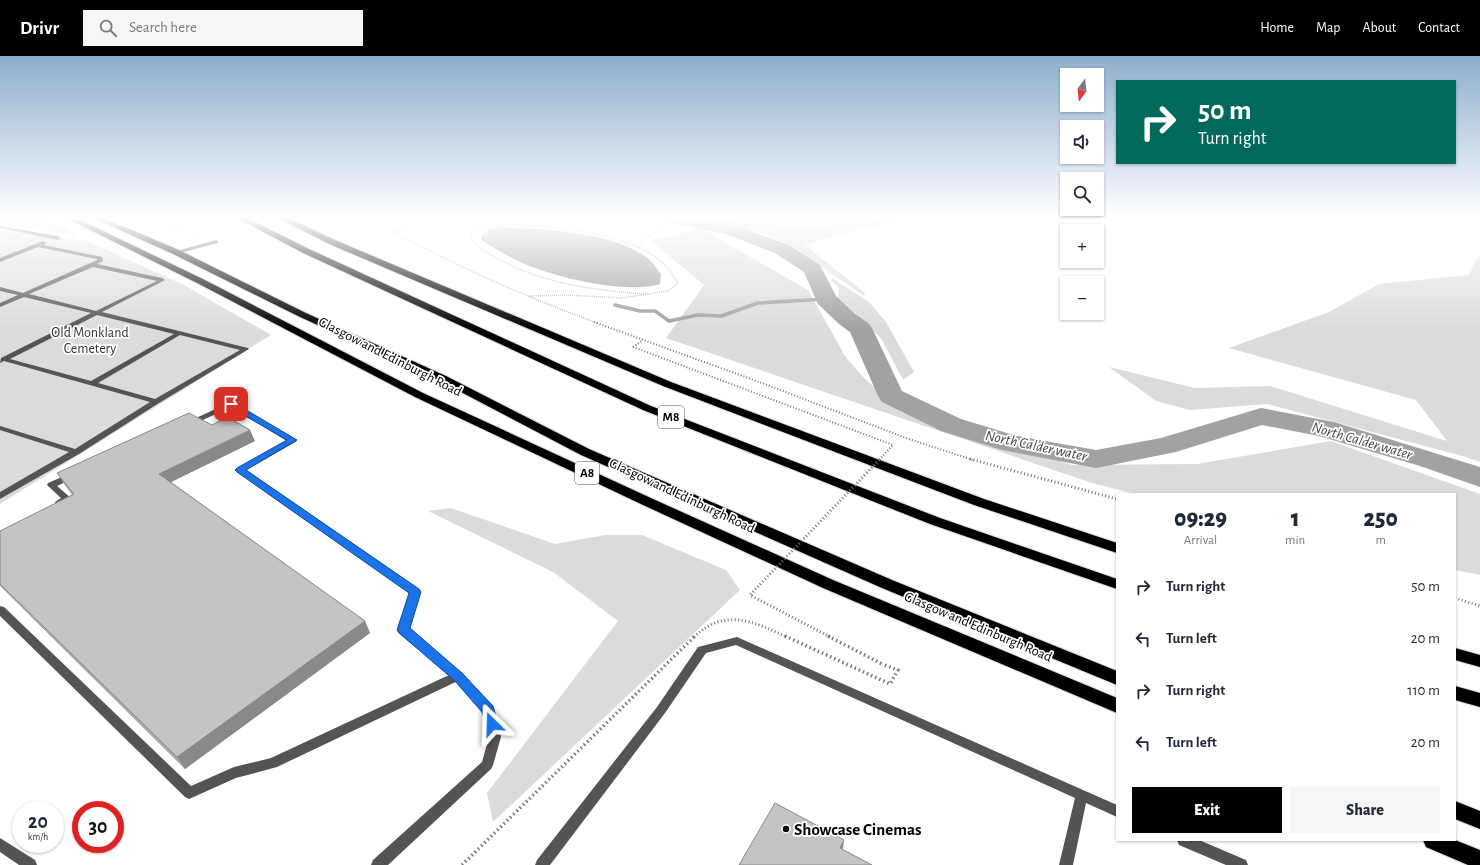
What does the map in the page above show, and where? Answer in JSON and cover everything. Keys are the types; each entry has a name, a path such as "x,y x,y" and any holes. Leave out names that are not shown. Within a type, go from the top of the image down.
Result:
{"highway":[{"name":"Glasgow and Edinburgh Road","path":"146,255 202,282 419,395 648,502 828,584 1116,706"},
{"name":"Glasgow and Edinburgh Road","path":"182,255 303,315 442,378 585,452 873,578 1116,678"},
{"name":"M8","path":"314,255 647,408 935,521 1116,584"},
{"name":"M8","path":"362,255 667,384 979,502 1116,548"},
{"path":"1456,654 1480,661"},
{"path":"1456,693 1480,700"},
{"path":"1456,810 1480,820"},
{"path":"1435,841 1480,860"},
{"path":"1452,841 1480,852"}],"street":[{"path":"0,260 11,255"},
{"path":"0,305 100,261 100,258 86,255"},
{"path":"1,360 162,280 92,265"},
{"path":"0,289 246,349 156,401 76,452 0,496"},
{"path":"93,383 178,333"},
{"path":"1,360 93,383 156,401"},
{"path":"181,426 231,404 293,440 240,470 415,592 403,630 458,676 488,710 495,738 487,765 378,865"},
{"path":"0,428 76,452"},
{"path":"0,434 8,430"},
{"path":"54,506 67,498 51,485 80,472"},
{"path":"0,610 189,793 234,773 273,763 458,676"},
{"path":"542,865 661,710 702,650 737,641 1116,811"},
{"path":"1066,865 1082,796"},
{"path":"1186,841 1241,865"},
{"path":"0,844 30,865"}],"path":[{"path":"432,255 470,273 526,296 742,375 907,438 1016,473 1116,499"},
{"path":"492,255 522,271 558,282 587,289 646,294"},
{"path":"526,296 566,295 622,298 668,291 678,283 676,277 667,266 650,255"},
{"path":"643,340 633,347 893,445 750,595 882,664"},
{"path":"1456,598 1480,606"}],"green space":[{"name":"Old Monkland Cemetery","path":"0,255 117,255 184,285 271,335 0,504"},
{"path":"668,255 746,255 808,290 845,356 862,376 901,412 1072,465 1197,464 1331,441 1480,494 1480,575 1456,570 1456,493 1131,493 1092,483 666,338 704,285"},
{"path":"805,255 817,255 865,293 864,296"},
{"path":"1480,255 1480,462 1267,404 1190,410 1156,401 1109,367 1195,388 1270,386 1447,441 1416,400 1229,348 1329,312 1379,284 1469,275"},
{"path":"832,278 869,302 886,322 914,372 903,380 881,338 866,324 846,312 838,300 839,288 832,281"},
{"path":"451,508 555,544 605,535 642,535 726,570 740,590 493,822 487,793 618,621 553,572 428,511"}],"shaded area":[{"path":"506,255 643,255 661,274 660,284 645,287 627,287 587,282 566,278 547,272"}],"building":[{"path":"189,413 212,425 227,417 250,430 159,474 365,621 177,757 0,584 0,531 74,494 57,473"},
{"name":"Showcase Cinemas","path":"775,803 844,840 840,848 872,865 739,865"}],"waterway":[{"name":"North Calder water","path":"791,255 813,269 826,299 847,319 860,328 891,396 951,425 1012,444 1096,459 1166,446 1261,416 1324,428 1431,460 1480,477"},
{"path":"615,305 640,311 655,311 669,321 698,315 721,316 758,303 826,299"}],"place":[{"name":"Showcase Cinemas","path":"786,829"}],"route":[{"path":"231,404 293,440 240,470 415,592 403,630 458,676 488,710 492,724"}]}
